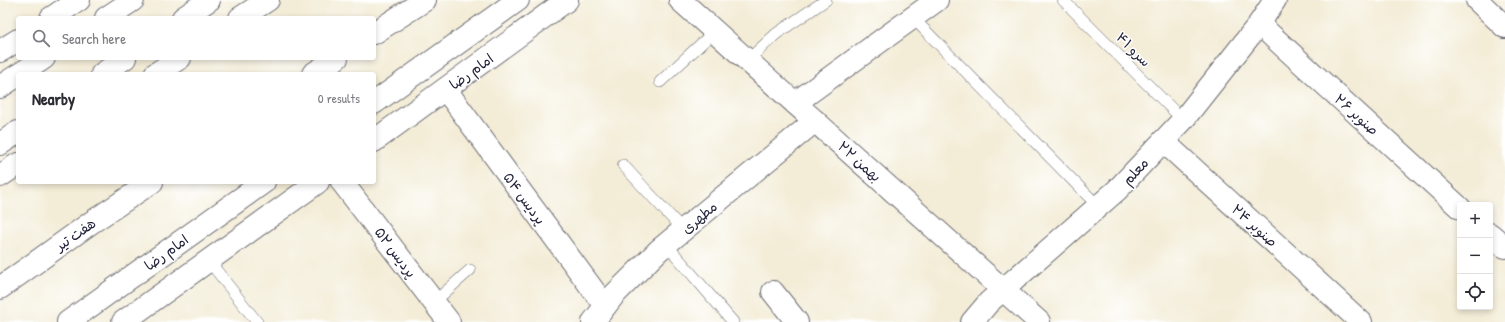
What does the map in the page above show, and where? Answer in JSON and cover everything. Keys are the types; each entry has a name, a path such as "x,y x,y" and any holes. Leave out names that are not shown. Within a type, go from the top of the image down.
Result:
{"main road":[{"path":"109,16 133,0"},
{"path":"186,16 209,0"},
{"path":"243,16 268,0"},
{"path":"376,33 425,0"},
{"path":"376,102 518,0"},
{"name":"امام رضا","path":"376,141 567,0"},
{"name":"۲۲ بهمن","path":"680,0 1039,322"},
{"path":"795,103 937,0"},
{"name":"معلم","path":"972,322 989,302 1117,190 1183,120 1259,24 1275,0"},
{"path":"1477,0 1505,27"},
{"name":"صنوبر ۲۶","path":"1259,24 1457,205"},
{"path":"0,51 16,41"},
{"path":"17,72 40,60"},
{"path":"158,72 177,60"},
{"path":"316,72 334,60"},
{"path":"0,87 15,73"},
{"name":"پردیس ۵۴","path":"446,90 599,314"},
{"name":"مطهری","path":"599,314 614,295 666,244 815,121"},
{"name":"صنوبر ۲۴","path":"1163,141 1354,315"},
{"path":"0,176 16,165"},
{"name":"هفت تیر","path":"0,288 92,222 149,184"},
{"name":"امام رضا","path":"68,322 261,184"},
{"path":"122,322 315,184"},
{"name":"پردیس ۵۲","path":"344,184 449,322"},
{"path":"1493,237 1505,247"},
{"path":"773,292 797,322"}],"lane":[{"path":"748,60 776,34 826,0"},
{"name":"سرو ۴۱","path":"1063,0 1183,120"},
{"path":"912,18 1098,206"},
{"path":"660,82 715,31"},
{"path":"623,165 683,230"},
{"path":"666,244 733,322"},
{"path":"209,261 257,322"},
{"path":"434,302 470,270"}]}
